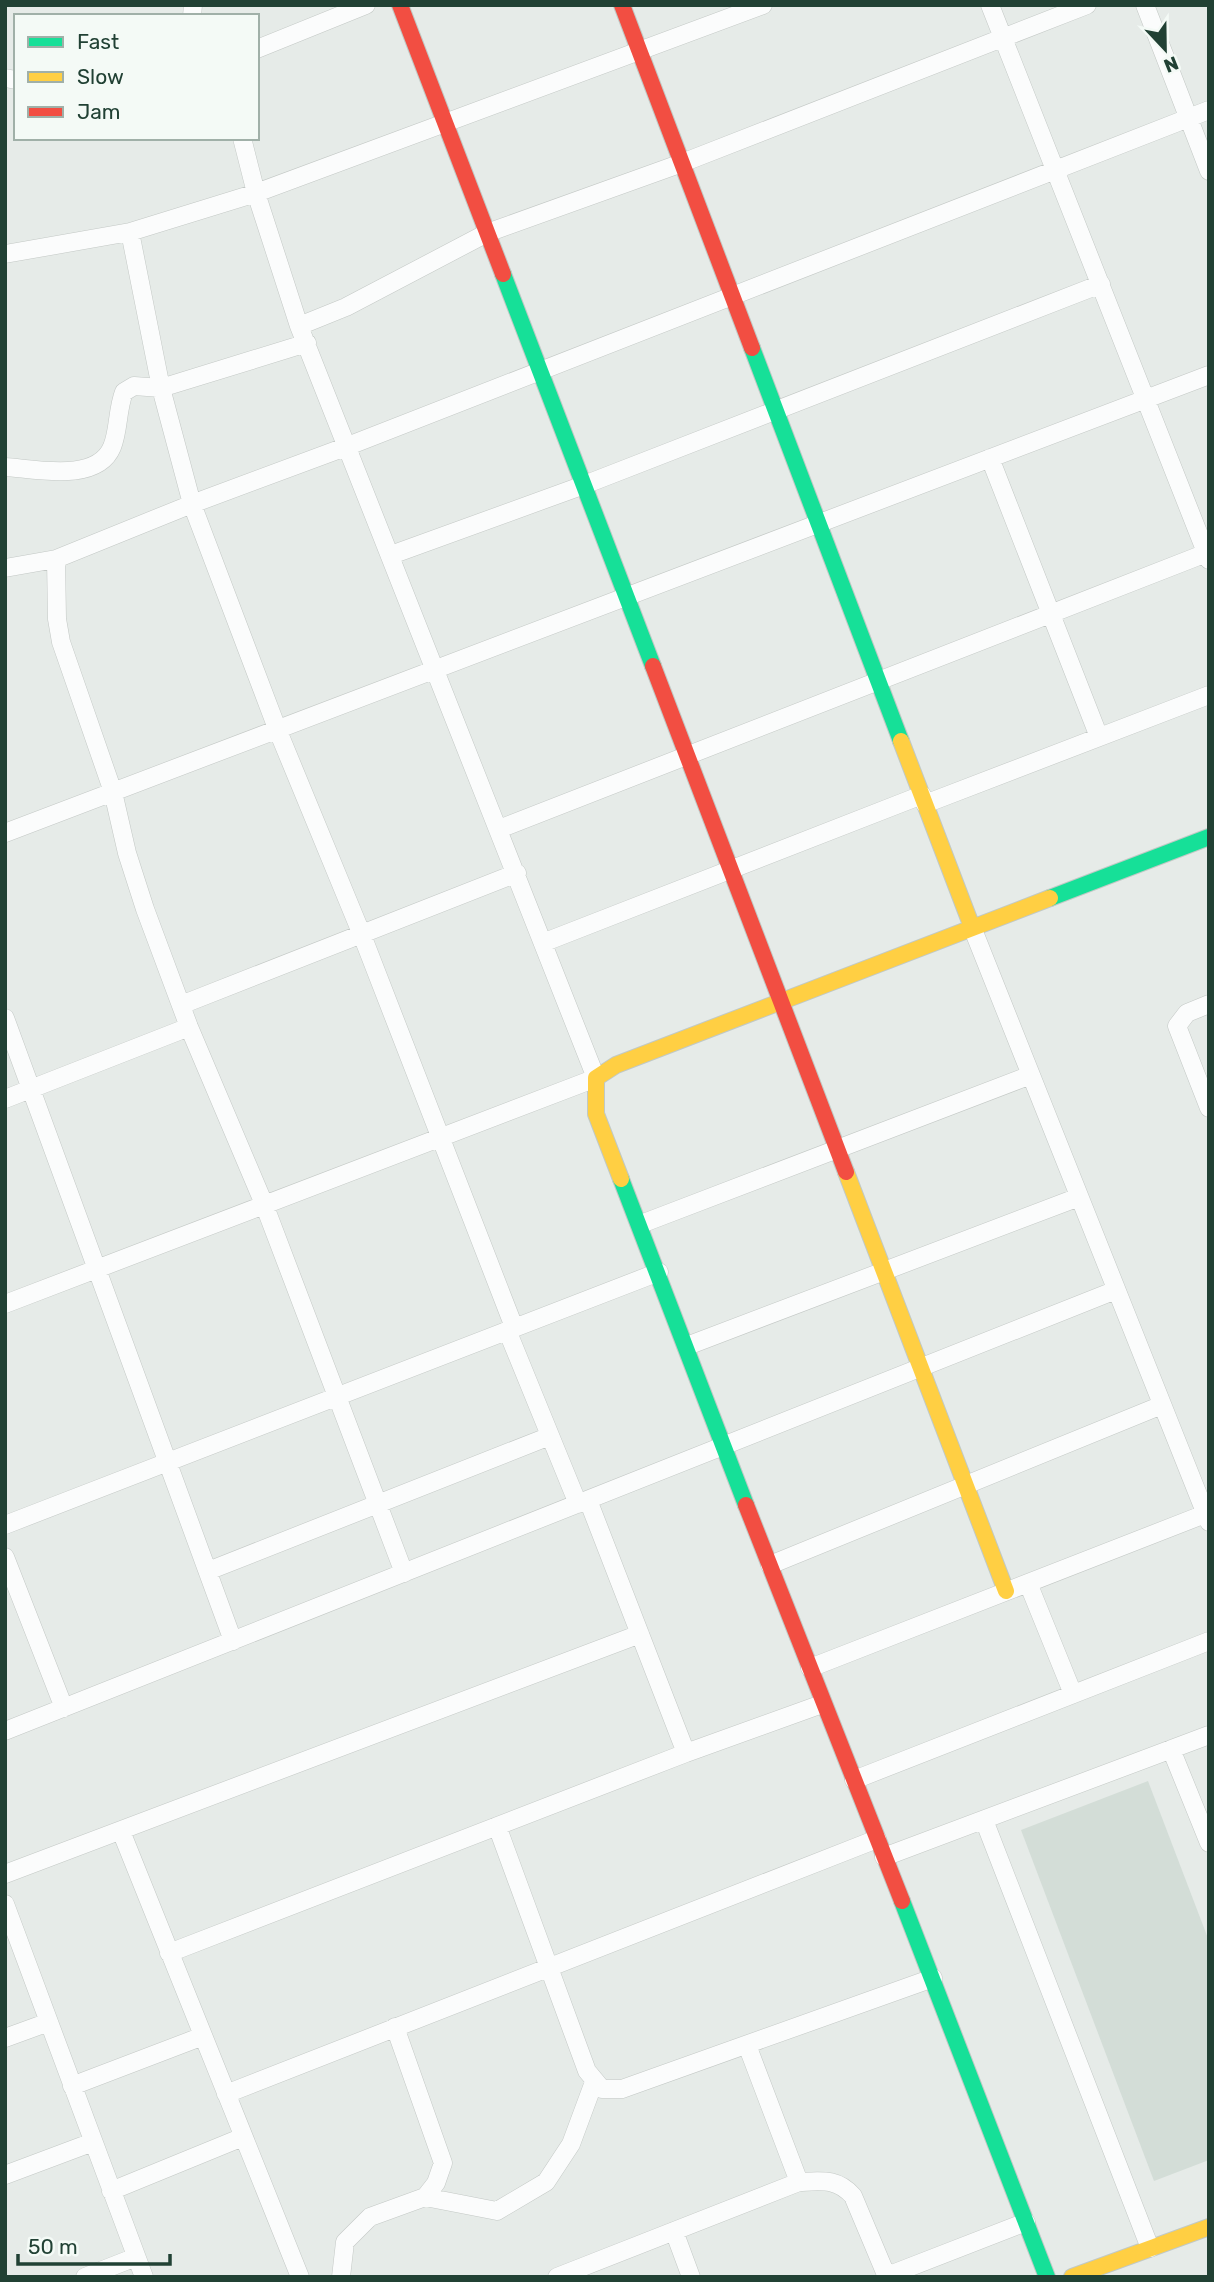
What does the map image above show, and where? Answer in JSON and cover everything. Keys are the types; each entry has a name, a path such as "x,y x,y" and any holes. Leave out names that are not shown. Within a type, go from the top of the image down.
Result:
{"main road":[{"path":"400,5 1006,1591"},
{"path":"622,5 972,927"},
{"path":"1047,2277 933,1978 822,1704 641,1223 596,1114 596,1078 615,1065 1209,836"},
{"path":"1072,2277 1209,2227"}],"street":[{"path":"259,48 366,5"},
{"path":"499,828 1208,555 990,5"},
{"path":"299,326 346,307 487,233 682,163 1087,5"},
{"path":"1145,5 1209,171"},
{"path":"5,254 130,232 256,193 640,53 755,7"},
{"path":"5,568 56,559 1209,110"},
{"path":"5,1304 596,1078 545,942 299,326 256,193 243,140"},
{"path":"130,232 161,388 192,504 278,732 362,935 550,1436 583,1502 640,1634 686,1753"},
{"path":"391,555 584,485 1101,284"},
{"path":"5,467 78,470 102,463 113,446 124,392 134,386 161,388 307,343"},
{"path":"5,833 278,732 1209,375"},
{"path":"990,458 1098,737"},
{"path":"56,559 61,642 113,792 127,853 189,1027 264,1204 339,1395 404,1573"},
{"path":"545,942 728,868 1209,695"},
{"path":"181,1005 517,873"},
{"path":"810,1668 1006,1591 1207,1518 972,927"},
{"path":"1209,1004 1187,1013 1177,1026 1209,1108"},
{"path":"5,1018 29,1090 233,1641"},
{"path":"5,1099 189,1027"},
{"path":"641,1223 1031,1075"},
{"path":"687,1346 1080,1197"},
{"path":"5,1525 659,1272"},
{"path":"5,1731 1116,1290"},
{"path":"770,1565 1162,1405"},
{"path":"208,1571 550,1436"},
{"path":"5,1557 64,1707"},
{"path":"1028,1583 1073,1694"},
{"path":"5,1874 640,1634"},
{"path":"854,1780 1209,1641"},
{"path":"169,1953 686,1753 822,1704"},
{"path":"884,1857 1209,1735"},
{"path":"1171,1749 1209,1843"},
{"path":"984,1820 1150,2248"},
{"path":"497,1826 594,2082 602,2089 622,2089 933,1978"},
{"path":"121,1831 300,2277"},
{"path":"226,2094 877,1839"},
{"path":"7,1912 144,2277"},
{"path":"5,2038 48,2022"},
{"path":"395,2027 443,2163 436,2183 425,2197"},
{"path":"72,2086 203,2036"},
{"path":"747,2045 799,2182"},
{"path":"341,2277 345,2242 370,2217 425,2197 497,2210 546,2182 571,2144 594,2082"},
{"path":"111,2192 243,2137"},
{"path":"5,2175 93,2142"},
{"path":"557,2277 799,2182 829,2180 844,2186 853,2196 867,2222 887,2276 1027,2222"},
{"path":"674,2231 691,2277"},
{"path":"85,2277 136,2257"}],"shaded area":[{"path":"1148,1781 1209,1941 1209,2160 1154,2181 1021,1830"}],"traffic: fast":[{"path":"503,274 653,666"},
{"path":"752,348 901,741"},
{"path":"1050,898 1209,837"},
{"path":"621,1179 746,1505"},
{"path":"902,1901 1047,2277"}],"traffic: slow":[{"path":"901,741 972,927"},
{"path":"621,1179 596,1114 596,1078 616,1065 1050,898"},
{"path":"846,1172 1006,1591"},
{"path":"1072,2277 1209,2227"}],"traffic: jam":[{"path":"400,5 503,274"},
{"path":"622,5 752,348"},
{"path":"653,666 846,1172"},
{"path":"746,1505 902,1901"}]}
